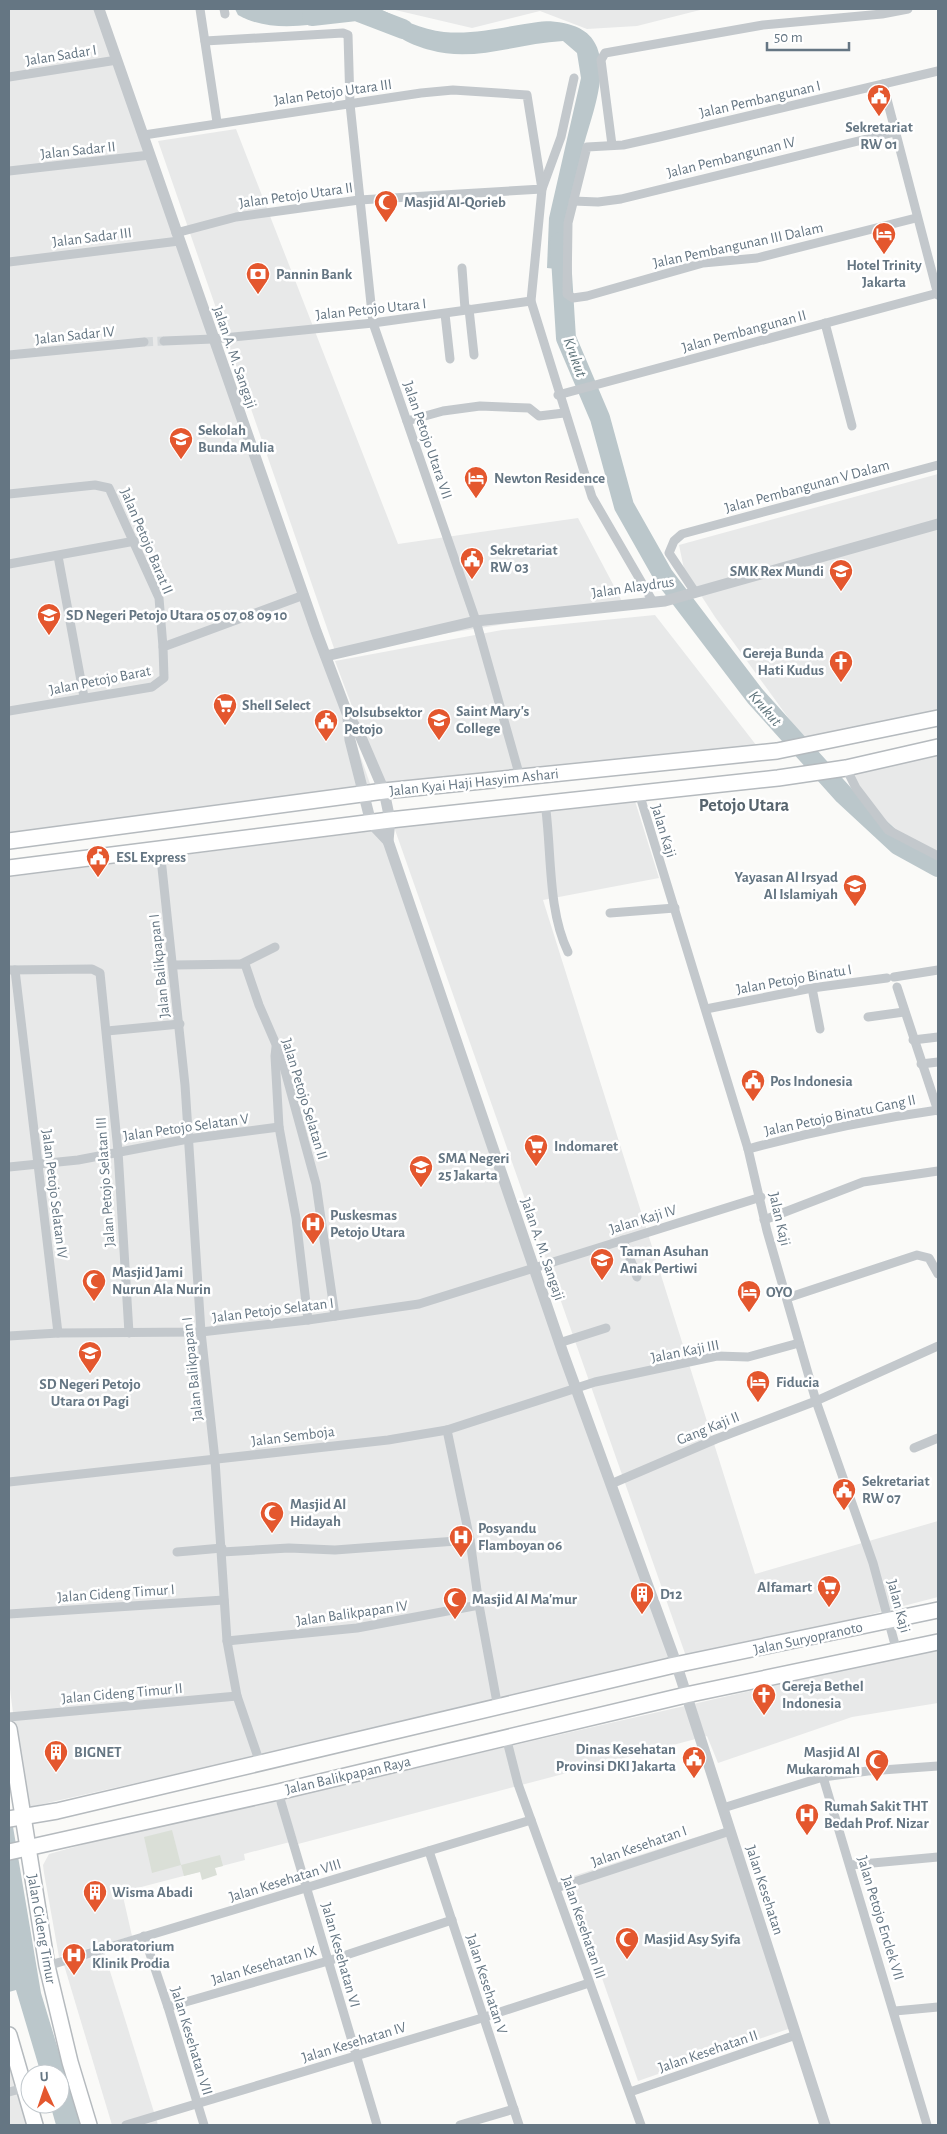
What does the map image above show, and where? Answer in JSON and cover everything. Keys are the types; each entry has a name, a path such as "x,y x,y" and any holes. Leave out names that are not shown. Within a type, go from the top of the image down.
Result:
{"main road":[{"name":"Jalan Kyai Haji Hasyim Ashari","path":"9,841 384,791 802,748 938,718"},
{"name":"Jalan Kyai Haji Hasyim Ashari","path":"9,868 390,820 813,774 938,747"},
{"name":"Jalan Suryopranoto","path":"677,1664 938,1610"},
{"name":"Jalan Suryopranoto","path":"686,1695 938,1642"},
{"name":"Jalan Balikpapan Raya","path":"16,1818 498,1708 677,1664"},
{"name":"Jalan Balikpapan Raya","path":"19,1850 278,1792 686,1695"},
{"name":"Jalan Cideng Timur","path":"9,1729 19,1850 70,2062 89,2125"},
{"path":"9,2035 20,2074"}],"street":[{"name":"Jalan A. M. Sangaji","path":"99,9 144,135 177,237 347,714 360,735 384,791 390,820 388,841 575,1388 677,1664"},
{"path":"200,9 217,122"},
{"path":"612,146 601,60 602,56 608,52 763,25 908,9"},
{"name":"Jalan Petojo Utara VII","path":"206,41 346,33 350,104 373,323 476,621 520,777"},
{"name":"Jalan Sadar I","path":"9,77 117,60"},
{"name":"Jalan Pembangunan I","path":"573,201 587,148 612,146 659,137 938,71"},
{"path":"574,78 561,137 542,189 531,301 558,395 592,498 659,601"},
{"path":"883,84 916,218 938,294"},
{"name":"Jalan Petojo Utara III","path":"144,135 217,122 421,93 453,90 527,95 542,189"},
{"name":"Jalan Pembangunan IV","path":"573,201 598,202 621,199 895,132"},
{"name":"Jalan Sadar II","path":"9,170 150,155"},
{"name":"Jalan Petojo Utara II","path":"177,237 236,217 359,200 542,189"},
{"name":"Jalan Pembangunan III Dalam","path":"573,201 568,223 567,294 573,298 587,296 703,263 757,258 916,218"},
{"name":"Jalan Sadar III","path":"9,262 177,237"},
{"path":"462,268 474,355"},
{"name":"Jalan Pembangunan II","path":"558,395 938,294"},
{"name":"Jalan Petojo Utara I","path":"213,339 373,323 531,301"},
{"path":"446,314 450,358"},
{"path":"825,323 852,426"},
{"path":"164,341 213,339"},
{"name":"Jalan Sadar IV","path":"9,355 144,342"},
{"path":"407,420 444,411 480,406 529,408 539,416 564,412"},
{"name":"Jalan Pembangunan V Dalam","path":"693,593 669,553 674,541 682,534 938,465"},
{"name":"Jalan Petojo Barat II","path":"9,494 105,485 109,488 135,541 159,598 163,647"},
{"name":"Jalan Alaydrus","path":"326,656 476,621 659,601 938,524"},
{"path":"9,564 135,541"},
{"path":"58,556 84,697"},
{"name":"Jalan Petojo Barat","path":"9,711 152,687 164,678 163,647 304,595"},
{"name":"Jalan A. M. Sangaji","path":"347,714 350,740 371,823 388,841"},
{"path":"838,769 856,788 888,830 938,856"},
{"name":"Jalan Kaji","path":"639,793 748,1148 761,1197 764,1220 816,1401 854,1506 897,1652"},
{"path":"545,803 555,901 561,937 568,952"},
{"name":"Jalan Balikpapan I","path":"160,850 180,1024 201,1332 215,1460 227,1641 237,1696 260,1763"},
{"path":"610,913 675,908"},
{"path":"174,965 243,963 275,947"},
{"name":"Jalan Petojo Selatan II","path":"243,963 281,1056 316,1184 335,1316"},
{"name":"Jalan Petojo Selatan III","path":"12,970 98,970 100,973 118,1151 128,1333"},
{"name":"Jalan Petojo Selatan IV","path":"12,970 58,1333"},
{"name":"Jalan Petojo Binatu I","path":"706,1009 812,988 938,970"},
{"path":"897,987 913,1040 938,1110"},
{"path":"812,988 820,1030"},
{"path":"868,1017 904,1012"},
{"path":"107,1031 180,1024"},
{"path":"913,1040 938,1037"},
{"path":"276,1047 279,1127 296,1218 308,1320"},
{"path":"922,1064 938,1062"},
{"name":"Jalan Petojo Binatu Gang II","path":"748,1148 852,1124 938,1110"},
{"name":"Jalan Petojo Selatan V","path":"9,1167 78,1160 188,1139 279,1127"},
{"path":"764,1220 864,1182 938,1171"},
{"name":"Jalan Kaji IV","path":"533,1268 761,1197"},
{"path":"623,1240 637,1277"},
{"path":"787,1298 918,1255 930,1258 938,1274"},
{"name":"Jalan Petojo Selatan I","path":"9,1336 58,1333 201,1332 308,1320 418,1304 533,1268"},
{"path":"559,1342 606,1328"},
{"name":"Jalan Kaji III","path":"575,1388 691,1360 717,1356 748,1357 799,1343"},
{"name":"Gang Kaji II","path":"610,1484 816,1401 938,1346"},
{"name":"Jalan Semboja","path":"9,1482 388,1440 447,1430 575,1388"},
{"path":"447,1430 470,1540 479,1605 498,1708"},
{"path":"914,1448 938,1438"},
{"path":"177,1552 289,1548 360,1549 470,1540"},
{"name":"Jalan Cideng Timur I","path":"9,1614 224,1600"},
{"name":"Jalan Balikpapan IV","path":"227,1641 357,1628 479,1605"},
{"name":"Jalan Kesehatan","path":"677,1664 826,2125"},
{"name":"Jalan Cideng Timur II","path":"9,1717 237,1696"},
{"name":"Jalan Kesehatan III","path":"506,1737 518,1784 641,2125"},
{"path":"723,1808 824,1777 868,1771 938,1766"},
{"name":"Jalan Petojo Enclek VII","path":"824,1777 927,2125"},
{"name":"Jalan Kesehatan VI","path":"278,1792 376,2125"},
{"name":"Jalan Kesehatan VIII","path":"47,1966 531,1820"},
{"name":"Jalan Kesehatan I","path":"556,1888 730,1831"},
{"name":"Jalan Kesehatan V","path":"429,1851 482,2018 519,2125"},
{"path":"851,1865 938,1857"},
{"name":"Jalan Kesehatan IX","path":"168,2007 328,1961 452,1920"},
{"name":"Jalan Kesehatan VII","path":"144,1936 204,2125"},
{"name":"Jalan Kesehatan IV","path":"126,2125 482,2018 590,1983"},
{"path":"894,2010 938,2007"},
{"name":"Jalan Kesehatan II","path":"630,2092 796,2035"},
{"path":"460,2125 514,2109"}],"shaded area":[{"path":"9,9 94,9 231,387 374,795 9,843"},
{"path":"235,9 341,9 334,21 297,26 272,26 260,24 238,15"},
{"path":"380,9 403,20 436,31 456,33 480,31 548,21 575,26 592,39 599,53 601,71 599,90 580,161 566,270 547,268 549,218 581,78 577,53 563,41 480,53 463,54 430,50 417,46 375,23"},
{"path":"391,9 704,9 637,26 587,29 540,11 472,28"},
{"path":"236,129 398,544 578,518 624,605 335,651 158,141"},
{"path":"938,474 938,720 811,749 715,617 684,569 679,545"},
{"path":"655,615 760,750 382,786 335,661 502,630"},
{"path":"938,748 938,858 899,834 839,770"},
{"path":"635,801 659,878 543,900 755,1574 938,1521 938,1597 688,1662 394,827"},
{"path":"380,830 673,1662 25,1808 9,1681 9,877"},
{"path":"938,1648 938,1703 852,1717 718,1763 707,1736 298,1844 283,1798"},
{"path":"274,1799 279,1807 290,1842 244,1854 245,1860 122,1892 132,1936 59,1957 43,1865 49,1854 107,1838"},
{"path":"9,1803 41,1993 63,2064 38,2064 16,1990 9,1992"},
{"path":"725,1828 791,2028 638,2081 567,1878"},
{"path":"172,1830 181,1865 152,1873 144,1837"},
{"path":"220,1855 223,1866 215,1868 217,1875 202,1880 200,1872 184,1876 181,1865"},
{"path":"104,1952 158,2125 112,2125 64,1965"},
{"path":"9,2058 20,2102 20,2114 24,2114 27,2125 9,2125"},
{"path":"70,2089 81,2125 56,2125 53,2114 70,2114"}],"waterway":[{"name":"Krukut","path":"312,16 356,11 403,29"},
{"name":"Krukut","path":"560,242 566,338 600,418 624,506 663,575 755,696 844,795 898,845 938,867"}],"tunnel":[{"path":"144,342 164,341"}],"place":[{"name":"Sekretariat RW 01","path":"879,117"},
{"name":"Masjid Al-Qorieb","path":"386,223"},
{"name":"Hotel Trinity Jakarta","path":"884,255"},
{"name":"Pannin Bank","path":"258,295"},
{"name":"Sekolah Bunda Mulia","path":"181,460"},
{"name":"Newton Residence","path":"476,499"},
{"name":"Sekretariat RW 03","path":"472,580"},
{"name":"SMK Rex Mundi","path":"841,592"},
{"name":"SD Negeri Petojo Utara 05 07 08 09 10","path":"49,636"},
{"name":"Gereja Bunda Hati Kudus","path":"841,683"},
{"name":"Shell Select","path":"225,726"},
{"name":"Saint Mary's College","path":"439,741"},
{"name":"Polsubsektor Petojo","path":"326,742"},
{"name":"ESL Express","path":"98,878"},
{"name":"Yayasan Al Irsyad Al Islamiyah","path":"855,907"},
{"name":"Pos Indonesia","path":"753,1102"},
{"name":"Indomaret","path":"536,1167"},
{"name":"SMA Negeri 25 Jakarta","path":"421,1188"},
{"name":"Puskesmas Petojo Utara","path":"313,1245"},
{"name":"Taman Asuhan Anak Pertiwi","path":"602,1281"},
{"name":"Masjid Jami Nurun Ala Nurin","path":"94,1302"},
{"name":"OYO","path":"749,1313"},
{"name":"SD Negeri Petojo Utara 01 Pagi","path":"90,1374"},
{"name":"Fiducia","path":"758,1403"},
{"name":"Sekretariat RW 07","path":"844,1511"},
{"name":"Masjid Al Hidayah","path":"272,1534"},
{"name":"Posyandu Flamboyan 06","path":"461,1558"},
{"name":"Alfamart","path":"829,1608"},
{"name":"D12","path":"642,1615"},
{"name":"Masjid Al Ma'mur","path":"455,1620"},
{"name":"Gereja Bethel Indonesia","path":"764,1716"},
{"name":"BIGNET","path":"56,1773"},
{"name":"Dinas Kesehatan Provinsi DKI Jakarta","path":"694,1779"},
{"name":"Masjid Al Mukaromah","path":"877,1782"},
{"name":"Rumah Sakit THT Bedah Prof. Nizar","path":"807,1836"},
{"name":"Wisma Abadi","path":"95,1913"},
{"name":"Masjid Asy Syifa","path":"627,1960"},
{"name":"Laboratorium Klinik Prodia","path":"74,1976"}],"district":[{"name":"Petojo Utara","path":"744,805"}]}
